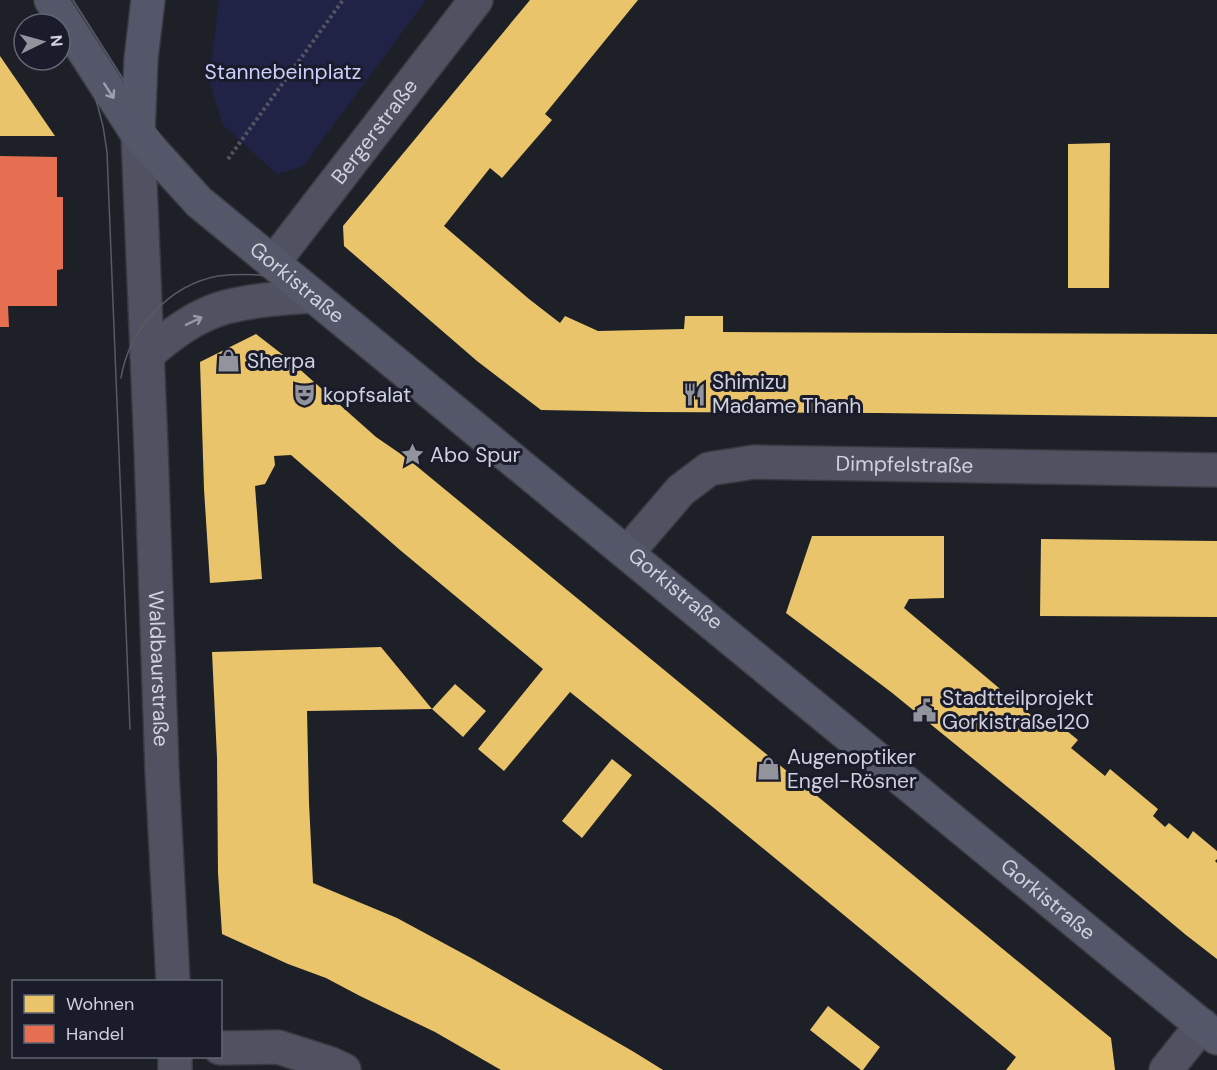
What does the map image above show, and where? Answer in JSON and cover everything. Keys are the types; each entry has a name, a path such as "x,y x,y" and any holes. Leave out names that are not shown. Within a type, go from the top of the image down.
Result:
{"main road":[{"path":"51,0 138,135"},
{"path":"138,135 141,59 148,0"},
{"name":"Gorkistraße","path":"138,135 199,202 1209,1032"}],"street":[{"name":"Bergerstraße","path":"273,263 476,0"},
{"name":"Waldbaurstraße","path":"138,135 172,980"},
{"path":"147,355 170,334 224,307 313,296"},
{"name":"Dimpfelstraße","path":"627,553 681,490 709,469 754,462 1217,470"},
{"path":"1166,1070 1209,1032"},
{"path":"222,1048 278,1047 344,1070"}],"path":[{"path":"228,159 343,0"}],"green space":[{"name":"Stannebeinplatz","path":"219,0 426,0 303,166 277,174 223,125 209,81"}],"building: Wohnen":[{"path":"530,0 638,0 545,114 552,120 502,178 490,168 444,226 560,323 565,316 598,331 684,329 685,316 723,316 723,332 1217,334 1217,417 541,410 477,361 344,246 343,226"},
{"path":"0,56 55,136 0,136"},
{"path":"1110,143 1109,288 1068,288 1068,144"},
{"path":"256,334 287,358 376,437 408,459 1111,1038 1115,1070 1006,1070 1016,1057 570,692 504,771 478,749 543,669 400,550 291,455 274,456 275,465 265,484 255,486 262,579 210,583 200,362"},
{"path":"812,536 944,536 944,598 909,599 904,608 1044,726 1051,718 1078,740 1071,748 1105,776 1110,769 1158,809 1153,816 1165,827 1169,823 1188,839 1193,831 1217,851 1215,861 1217,863 1217,959 891,692 786,613"},
{"path":"1041,539 1217,541 1217,617 1040,616"},
{"path":"381,647 432,709 307,711 313,883 397,918 473,959 663,1070 501,1070 435,1032 326,978 288,964 222,934 218,873 217,758 212,652"},
{"path":"455,684 486,711 463,737 432,709"},
{"path":"612,759 632,775 582,838 562,821"},
{"path":"828,1006 880,1047 863,1070 810,1030"}],"building: Handel":[{"path":"0,156 57,157 57,197 63,197 63,269 57,270 57,306 8,306 9,327 0,327"}],"tram line":[{"path":"40,0 48,12"},
{"path":"73,0 153,126 193,179 221,209 276,260 1217,1033"},
{"path":"72,53 127,136 152,167 185,204 220,236 1217,1053"},
{"path":"95,96 107,152 130,729"},
{"path":"121,378 125,360 142,327 168,299 200,281 218,276 244,274 270,276"}],"place":[{"name":"Sherpa","path":"229,361"},
{"name":"Shimizu Madame Thanh","path":"694,394"},
{"name":"kopfsalat","path":"305,395"},
{"name":"Abo Spur","path":"412,455"},
{"name":"Stadtteilprojekt Gorkistraße120","path":"924,710"},
{"name":"Augenoptiker Engel-Rösner","path":"769,769"}]}
